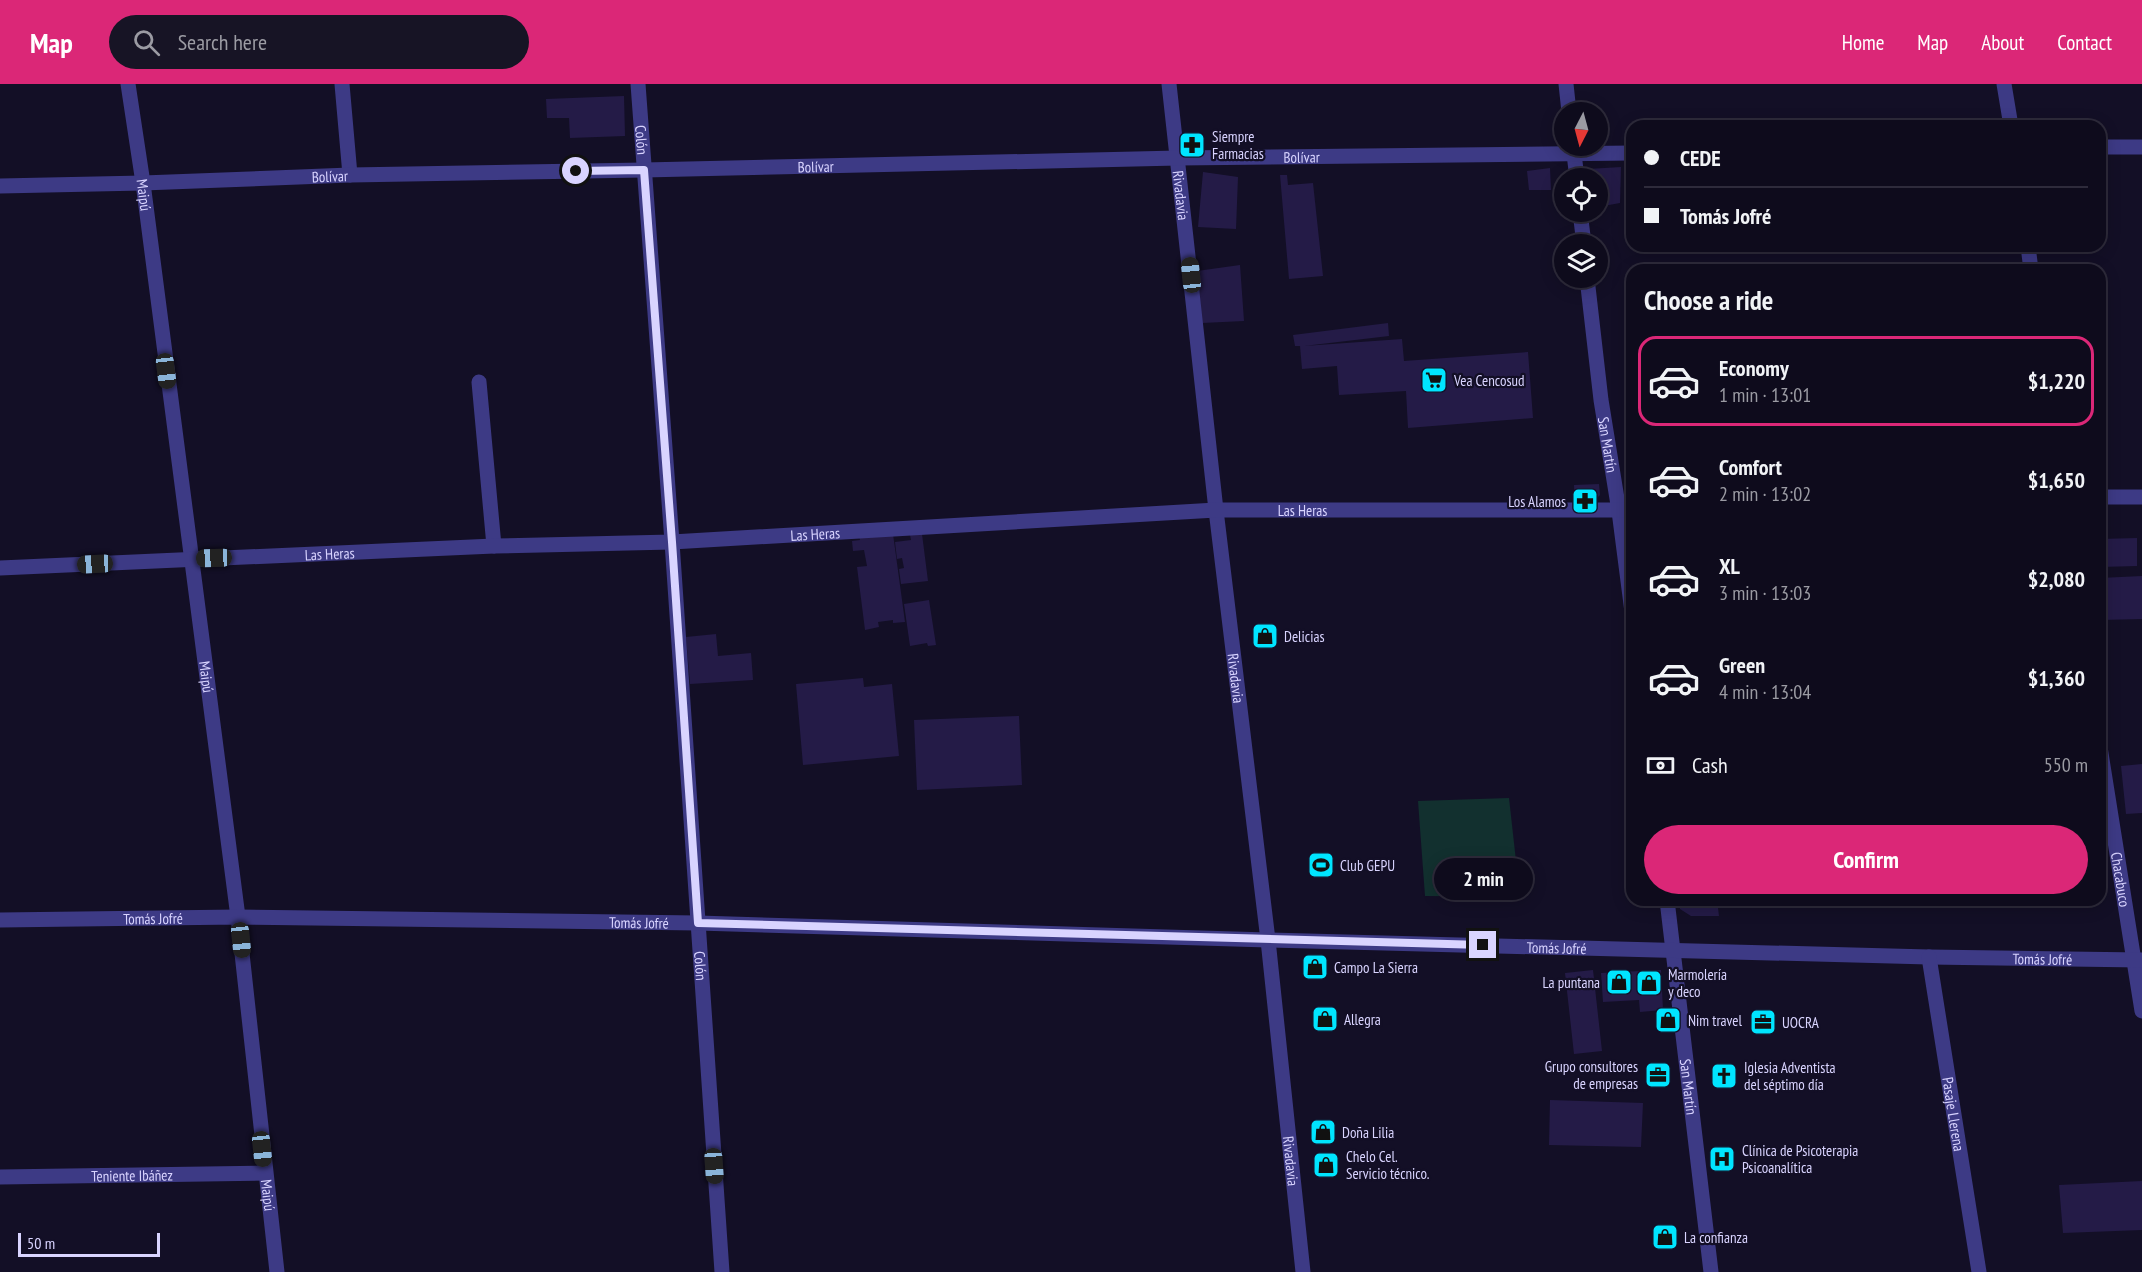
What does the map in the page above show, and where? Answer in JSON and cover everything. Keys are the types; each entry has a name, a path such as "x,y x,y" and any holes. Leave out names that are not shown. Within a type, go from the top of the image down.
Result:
{"street":[{"name":"Maipú","path":"128,84 238,917 277,1272"},
{"path":"342,84 350,175"},
{"name":"Colón","path":"638,84 722,1272"},
{"name":"Rivadavia","path":"1169,84 1216,510 1268,940 1303,1272"},
{"path":"1566,84 1568,102"},
{"path":"2004,84 2010,120"},
{"path":"2106,147 2142,147"},
{"name":"Bolívar","path":"0,186 350,175 1554,150"},
{"name":"Bolívar","path":"1608,152 1626,153"},
{"name":"San Martín","path":"1588,288 1601,400 1626,511"},
{"path":"479,382 494,546"},
{"path":"2106,497 2142,497"},
{"name":"Las Heras","path":"0,568 494,546 672,542 1216,510 1626,511"},
{"name":"Chacabuco","path":"2106,781 2138,960 2142,1011"},
{"name":"San Martín","path":"1668,906 1711,1272"},
{"name":"Tomás Jofré","path":"0,920 238,917 698,923 1929,957 2138,960"},
{"name":"Pasaje Llerena","path":"1929,957 1980,1272"},
{"name":"Teniente Ibáñez","path":"0,1177 265,1173"}],"green space":[{"path":"1509,798 1520,897 1425,896 1418,801"}],"building":[{"path":"624,96 625,136 570,138 569,118 547,118 546,99"},
{"path":"1621,167 1620,203 1608,205 1608,168 1604,168"},
{"path":"1550,168 1551,190 1529,190 1527,171"},
{"path":"1203,172 1238,177 1236,229 1198,227"},
{"path":"1280,175 1287,175 1288,185 1313,183 1323,276 1289,279"},
{"path":"1240,265 1244,321 1202,323 1197,271"},
{"name":"Vea Cencosud","path":"1388,323 1389,336 1304,346 1402,339 1404,361 1528,352 1533,418 1408,428 1406,391 1339,395 1337,366 1302,369 1300,346 1295,346 1293,335"},
{"name":"Los Alamos","path":"1599,484 1600,495 1589,506 1575,507 1574,485"},
{"path":"893,534 905,622 893,623 893,620 878,622 879,627 865,630 857,567 867,566 864,550 853,551 852,541 860,540 859,536"},
{"path":"922,534 928,581 901,584 899,569 904,568 902,558 897,559 895,542 911,540 910,535"},
{"path":"2137,538 2137,566 2106,567 2106,539"},
{"path":"2142,576 2142,619 2106,620 2106,578"},
{"path":"929,600 936,645 928,646 927,643 910,646 904,604"},
{"path":"716,634 718,656 751,653 753,680 690,684 686,637"},
{"path":"863,678 864,687 892,684 899,756 803,765 796,684"},
{"path":"1019,716 1022,785 917,790 914,720"},
{"path":"2142,764 2142,813 2126,814 2121,766"},
{"path":"1680,906 1718,906 1719,916 1691,916 1680,909"},
{"path":"1593,970 1602,1051 1574,1054 1565,973"},
{"path":"1661,970 1663,1010 1640,1012 1639,1000 1603,1002 1601,973"},
{"path":"1550,1100 1643,1103 1641,1147 1549,1145"},
{"path":"2142,1181 2142,1230 2063,1233 2059,1185"}],"place":[{"name":"Siempre Farmacias","path":"1192,145"},
{"name":"Vea Cencosud","path":"1434,380"},
{"name":"Los Alamos","path":"1585,501"},
{"name":"Delicias","path":"1265,636"},
{"name":"Club GEPU","path":"1321,865"},
{"name":"Campo La Sierra","path":"1315,967"},
{"name":"La puntana","path":"1619,982"},
{"name":"Marmolería y deco","path":"1649,983"},
{"name":"Allegra","path":"1325,1019"},
{"name":"Nim travel","path":"1668,1020"},
{"name":"UOCRA","path":"1763,1022"},
{"name":"Grupo consultores de empresas","path":"1658,1075"},
{"name":"Iglesia Adventista del séptimo día","path":"1724,1076"},
{"name":"Doña Lilia","path":"1323,1132"},
{"name":"Clínica de Psicoterapia Psicoanalítica","path":"1722,1159"},
{"name":"Chelo Cel. Servicio técnico.","path":"1326,1165"},
{"name":"La confianza","path":"1665,1237"}],"route":[{"path":"576,171 644,170 698,923 1483,945"}]}
